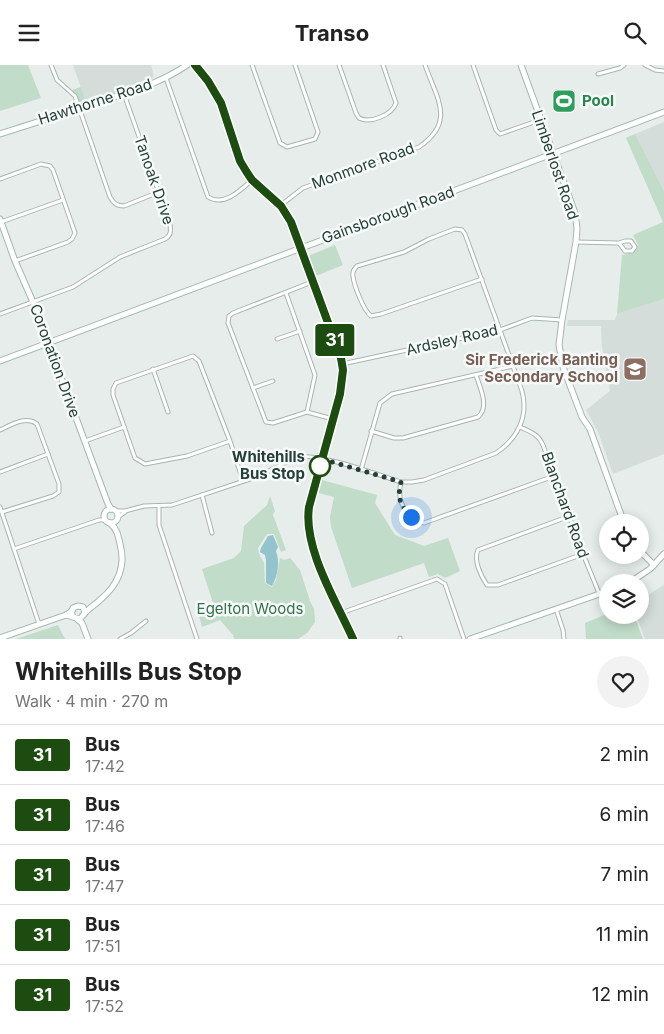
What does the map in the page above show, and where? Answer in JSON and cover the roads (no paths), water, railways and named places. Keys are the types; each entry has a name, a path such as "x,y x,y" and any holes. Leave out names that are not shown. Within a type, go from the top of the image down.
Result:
{"street":[{"path":"51,65 57,80 75,96 113,203 118,206 124,206 159,192"},
{"name":"Hawthorne Road","path":"0,134 124,94 166,78 187,65"},
{"path":"195,65 221,103 240,161 252,180 281,206 291,222 299,249 338,346 342,364 342,381 307,519 311,544 353,639"},
{"path":"252,65 280,143 287,147 315,139 318,132 295,65"},
{"path":"338,65 356,113 359,118 367,120 390,112 394,109 396,103 383,65"},
{"name":"Monmore Road","path":"281,206 303,188 419,147 430,139 440,125 441,109 425,65"},
{"path":"474,65 496,130 500,134 540,121"},
{"name":"Limberlost Road","path":"521,65 575,213 576,242 559,345 563,367 582,417 593,439 621,514"},
{"path":"598,74 620,68 624,65"},
{"path":"645,65 664,71"},
{"path":"166,78 208,197 213,200 226,199 252,180"},
{"name":"Tanoak Drive","path":"33,302 73,287 120,257 169,236 171,231 170,224 124,94"},
{"name":"Gainsborough Road","path":"0,361 664,112"},
{"path":"0,179 41,163 46,164 53,170 75,233 72,239 15,261"},
{"path":"0,220 63,200"},
{"name":"Coronation Drive","path":"0,220 85,441 123,554 119,577 107,594 90,607 84,615"},
{"path":"14,549 110,515 144,506 172,505 259,475 296,457 309,456 401,482 412,482 424,480 496,453 506,447 520,427 524,399 482,279 462,230 455,229 429,239 404,252 357,266 353,270 353,277 364,307 367,313 372,316 482,279"},
{"path":"576,242 619,243 631,241 635,247 632,251 625,251 619,243"},
{"path":"312,282 233,313 229,316 228,323 266,422 273,423 307,412 333,419"},
{"path":"286,293 315,375 307,412"},
{"path":"0,314 33,302"},
{"name":"Ardsley Road","path":"342,364 500,330 532,318 562,320"},
{"path":"277,339 300,331"},
{"path":"230,441 187,456 145,464 135,458 113,395 115,385 153,369 193,356 199,361 230,441 243,481"},
{"path":"360,470 380,403 392,394 513,366"},
{"path":"153,369 168,412"},
{"path":"371,431 394,438 403,438 478,417 482,414 485,406 476,375"},
{"path":"253,388 273,381"},
{"path":"0,430 27,419 37,424 59,484 59,491 53,496 2,512"},
{"path":"85,441 124,427"},
{"name":"Blanchard Road","path":"520,427 540,437 583,555 599,593"},
{"path":"0,472 48,454"},
{"path":"401,482 399,498 404,508 414,521 424,523 554,476"},
{"path":"202,495 212,533"},
{"path":"159,506 159,525 197,639"},
{"path":"0,507 39,624"},
{"path":"570,516 478,550 476,556 482,578 487,585 498,585 583,555"},
{"path":"642,574 654,565 664,554"},
{"path":"649,560 654,565"},
{"path":"341,613 437,579 445,584 464,639"},
{"path":"470,639 599,593"},
{"path":"0,638 66,615 76,606 90,607"},
{"path":"82,623 83,607"},
{"path":"556,609 564,639"},
{"path":"72,611 75,618"},
{"path":"66,615 82,623 88,639"},
{"path":"75,618 84,615"},
{"path":"120,639 146,621"}],"water":[{"path":"273,535 278,547 276,551 278,564 272,586 266,583 266,560 265,555 260,552 268,536"}],"place":[{"name":"Pool","path":"564,101"},
{"name":"Sir Frederick Banting Secondary School","path":"635,369"},
{"name":"Whitehills Bus Stop","path":"320,466"}],"park label":[{"name":"Egelton Woods","path":"250,609"}]}
